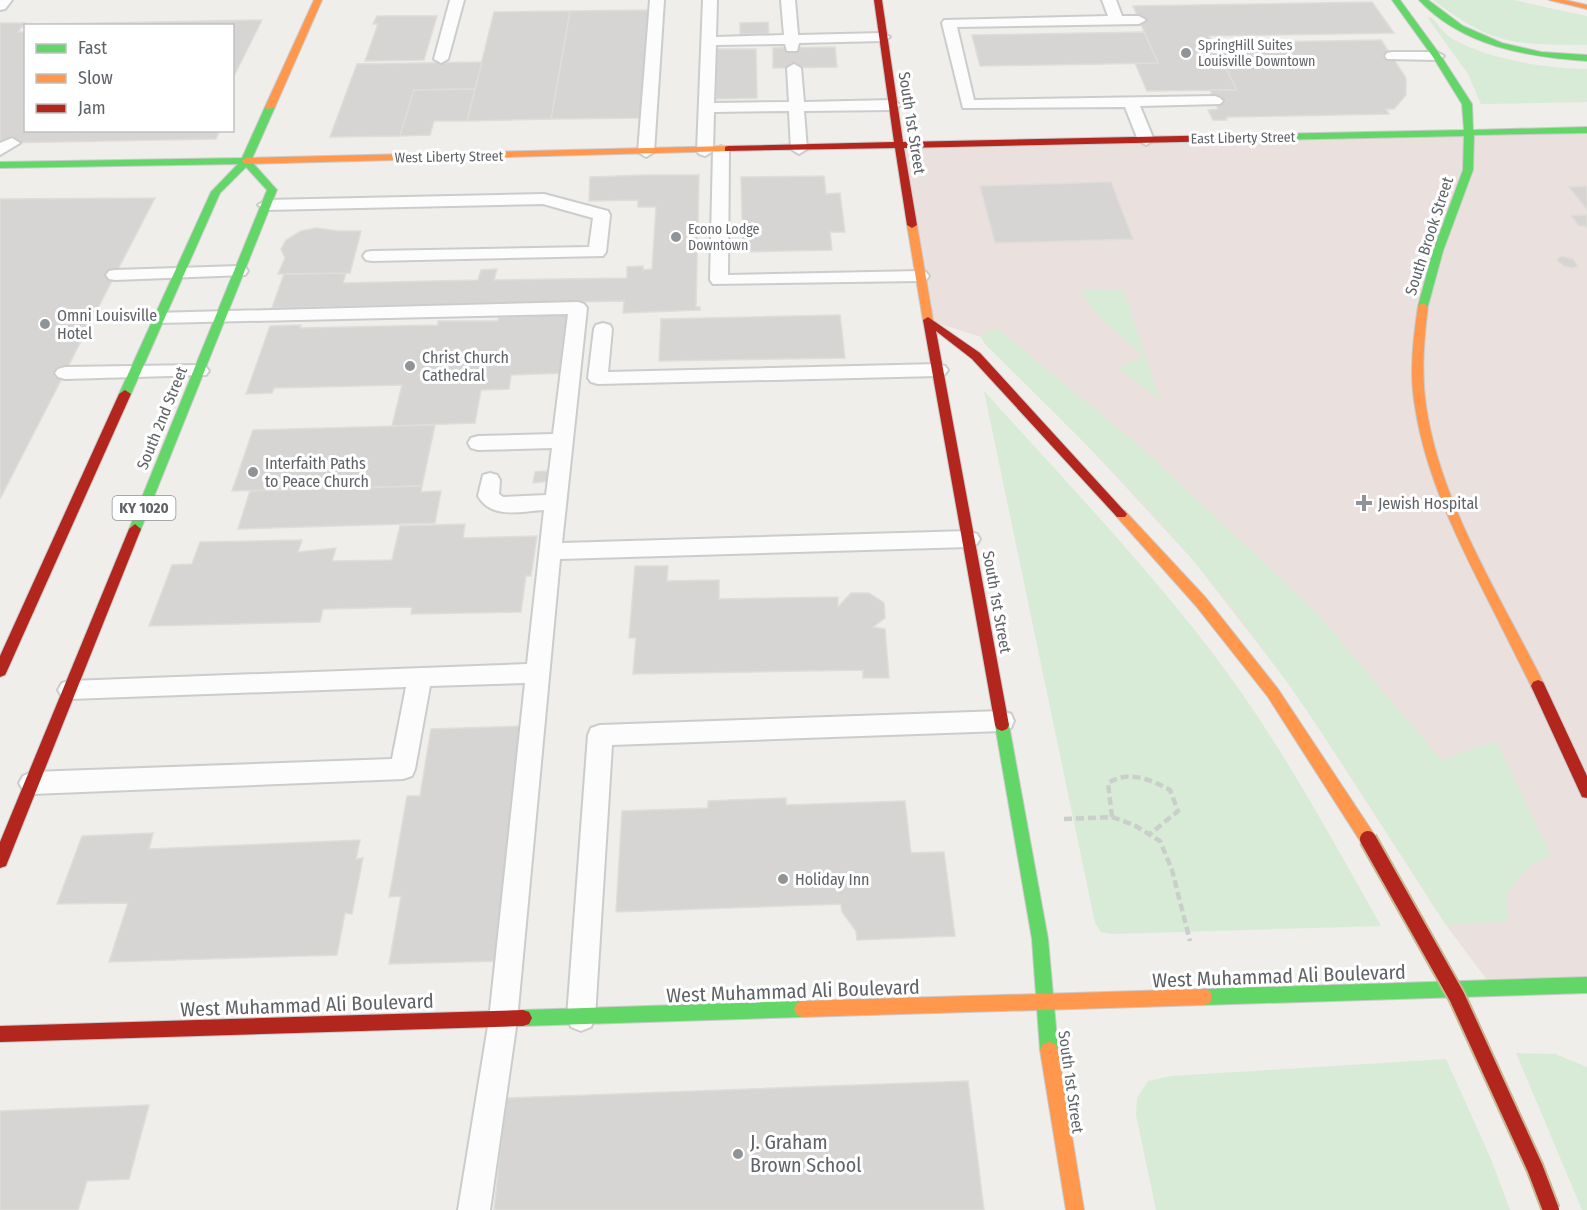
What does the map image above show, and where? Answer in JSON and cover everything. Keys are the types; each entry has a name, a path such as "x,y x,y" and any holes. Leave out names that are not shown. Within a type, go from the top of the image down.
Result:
{"main road":[{"path":"0,671 216,192 246,161 318,0"},
{"name":"South 1st Street","path":"878,0 920,276 1040,939 1050,1062 1075,1210"},
{"name":"South Brook Street","path":"1396,0 1437,56 1467,104 1468,170 1427,289 1418,335 1418,396 1434,464 1469,549 1519,645 1587,792"},
{"path":"1423,0 1448,22 1487,42 1525,53 1587,58"},
{"path":"1553,0 1587,7"},
{"name":"East Liberty Street","path":"899,145 1587,130"},
{"name":"West Liberty Street","path":"0,165 713,151 899,145"},
{"name":"South 2nd Street","path":"0,861 272,190 246,161"},
{"path":"928,320 976,356 1201,602 1273,693 1368,839 1457,997 1535,1168 1551,1210"},
{"name":"West Muhammad Ali Boulevard","path":"0,1034 1587,985"}],"lane":[{"path":"0,6 5,0"},
{"path":"441,59 457,0"},
{"path":"646,152 657,0"},
{"path":"710,0 706,108 713,151 719,280 920,276"},
{"path":"788,0 792,44"},
{"path":"1108,0 1117,20"},
{"path":"1139,20 949,23 968,105 1215,101"},
{"path":"709,41 792,44 883,38"},
{"path":"1392,56 1437,56"},
{"path":"794,68 799,149"},
{"path":"1131,102 1146,140"},
{"path":"706,108 893,105"},
{"path":"266,205 544,199 602,215 597,252 372,256"},
{"path":"115,275 239,272"},
{"path":"159,317 578,308 555,502 503,1020 474,1210"},
{"path":"603,329 598,378 938,370"},
{"path":"65,373 199,371"},
{"path":"478,443 563,441"},
{"path":"490,480 488,496 498,505 555,502"},
{"path":"550,551 969,539"},
{"path":"70,690 538,673"},
{"path":"32,783 403,769 420,677"},
{"path":"581,1017 600,735 1002,721"}],"path":[{"path":"1112,817 1108,783 1117,776 1128,774 1151,781 1170,790 1178,811 1150,834"},
{"path":"1064,819 1112,817 1134,825 1160,841 1172,870 1190,941"}],"shaded area":[{"name":"Jewish Hospital","path":"1587,130 1587,985 1493,988 1446,925 1296,693 1193,560 1088,446 985,344 981,337 928,320 899,145"}],"green space":[{"path":"1433,0 1513,0 1587,16 1587,45 1522,43 1505,39 1472,26"},
{"path":"1427,17 1432,18 1451,38 1482,52 1535,65 1587,69 1587,102 1481,104 1468,74"},
{"path":"1123,289 1160,400 1118,368 1143,356 1094,312 1081,290"},
{"path":"998,329 1142,448 1316,612 1441,760 1496,741 1551,855 1528,867 1507,893 1508,921 1446,925 1326,738 1262,647 1193,560 1143,504 985,344 981,337 985,332"},
{"path":"984,391 1129,551 1211,651 1280,751 1381,926 1112,934 1101,932 1095,923"},
{"path":"1516,1053 1555,1054 1587,1067 1587,1210 1582,1210"},
{"path":"1446,1059 1491,1159 1510,1210 1156,1210 1136,1115 1137,1098 1148,1081 1171,1076"}],"building":[{"name":"SpringHill Suites Louisville Downtown","path":"1372,2 1394,33 1209,36 1237,90 1147,91 1135,63 1158,63 1133,6"},
{"path":"649,10 640,118 551,119 570,11"},
{"path":"570,11 551,119 467,121 494,12"},
{"path":"377,16 437,16 424,60 365,61 378,24 373,24"},
{"path":"262,20 234,76 234,24 48,24"},
{"path":"768,22 769,34 740,34 740,23"},
{"path":"0,23 25,23 18,32 24,32 24,132 219,132 216,139 0,143"},
{"path":"1144,32 1158,63 980,66 972,35"},
{"path":"1381,40 1406,78 1406,95 1394,109 1386,109 1389,114 1226,117 1227,120 1213,120 1208,110 1218,109 1210,90 1237,90 1213,43"},
{"path":"835,47 837,67 773,68 773,48"},
{"path":"717,49 756,49 757,98 716,99 716,76 710,76 710,56 717,56"},
{"path":"482,62 475,89 414,90 400,136 330,137 357,64"},
{"path":"475,89 467,121 434,121 430,135 400,136 414,90"},
{"name":"Econo Lodge Downtown","path":"699,175 696,307 700,307 700,310 623,313 624,301 272,308 284,274 346,273 343,283 478,280 481,270 497,269 494,280 627,278 627,267 643,266 643,270 652,269 656,207 638,207 638,200 589,201 590,177"},
{"path":"824,176 826,194 840,193 845,232 830,232 832,250 743,252 741,177"},
{"path":"1111,182 1133,239 995,243 980,186"},
{"path":"1587,186 1587,210 1569,187"},
{"name":"Omni Louisville Hotel","path":"155,198 115,275 0,499 0,199"},
{"path":"1571,215 1587,215 1587,228 1579,226"},
{"path":"316,228 361,231 350,273 278,274 285,258 281,249 286,240 301,231"},
{"path":"1561,256 1573,259 1578,266 1572,268 1564,266 1557,260"},
{"name":"Christ Church Cathedral","path":"571,315 564,373 511,375 509,389 481,390 475,423 392,426 402,385 274,388 272,393 246,394 270,326 301,325 300,328 438,325 438,321 498,321 499,317"},
{"path":"840,315 845,358 659,361 661,319"},
{"path":"435,425 422,486 232,491 253,430"},
{"path":"535,472 550,472 550,481 533,483"},
{"path":"422,486 421,492 441,491 435,523 238,529 250,491"},
{"path":"465,524 463,538 537,536 531,576 526,576 521,612 411,614 412,607 323,609 320,622 149,626 172,565 192,564 200,542 302,540 298,552 336,548 332,561 392,560 400,526"},
{"path":"635,566 668,566 667,581 719,580 719,599 838,597 838,607 851,593 869,593 884,603 885,618 873,627 885,629 889,678 863,678 863,670 633,674 636,638 629,638"},
{"path":"527,726 498,961 389,964 401,896 389,897 407,796 420,796 431,729"},
{"name":"Holiday Inn","path":"786,798 786,805 905,801 911,853 944,852 955,936 857,940 856,931 842,912 841,904 616,912 622,811 708,808 708,801"},
{"path":"153,833 149,849 360,840 356,859 363,858 352,914 345,913 337,955 109,962 128,903 57,904 82,836"},
{"name":"J. Graham Brown School","path":"968,1081 984,1210 494,1210 506,1098"},
{"path":"149,1105 129,1179 87,1181 78,1210 0,1210 0,1111"}],"traffic: fast":[{"path":"1396,0 1437,56 1467,104 1470,155 1468,170 1438,251 1423,306"},
{"path":"1423,0 1460,28 1479,38 1519,51 1587,58"},
{"path":"125,394 216,192 246,161 270,107"},
{"path":"1228,138 1587,130"},
{"path":"0,165 246,161"},
{"path":"135,529 272,190 246,161"},
{"path":"1002,725 1040,939 1049,1050"},
{"path":"1204,997 1587,985"},
{"path":"523,1018 803,1009"}],"traffic: slow":[{"path":"270,107 318,0"},
{"path":"1553,0 1587,7"},
{"path":"246,161 728,149"},
{"path":"912,225 928,320"},
{"path":"1423,306 1417,356 1420,406 1432,455 1449,503 1470,550 1538,686"},
{"path":"1121,514 1201,602 1273,693 1368,839"},
{"path":"803,1009 1204,997"},
{"path":"1049,1050 1075,1210"}],"traffic: jam":[{"path":"878,0 899,145 1228,138"},
{"path":"728,149 899,145 912,225"},
{"path":"928,320 1002,725"},
{"path":"928,320 976,356 1121,514"},
{"path":"0,671 125,394"},
{"path":"0,861 135,529"},
{"path":"1538,686 1587,792"},
{"path":"1368,839 1457,997 1535,1168 1551,1210"},
{"path":"0,1034 523,1018"}],"place":[{"name":"SpringHill Suites Louisville Downtown","path":"1186,53"},
{"name":"Econo Lodge Downtown","path":"676,237"},
{"name":"Omni Louisville Hotel","path":"45,324"},
{"name":"Christ Church Cathedral","path":"410,366"},
{"name":"Interfaith Paths to Peace Church","path":"253,472"},
{"name":"Jewish Hospital","path":"1364,503"},
{"name":"Holiday Inn","path":"783,879"},
{"name":"J. Graham Brown School","path":"738,1154"}]}
